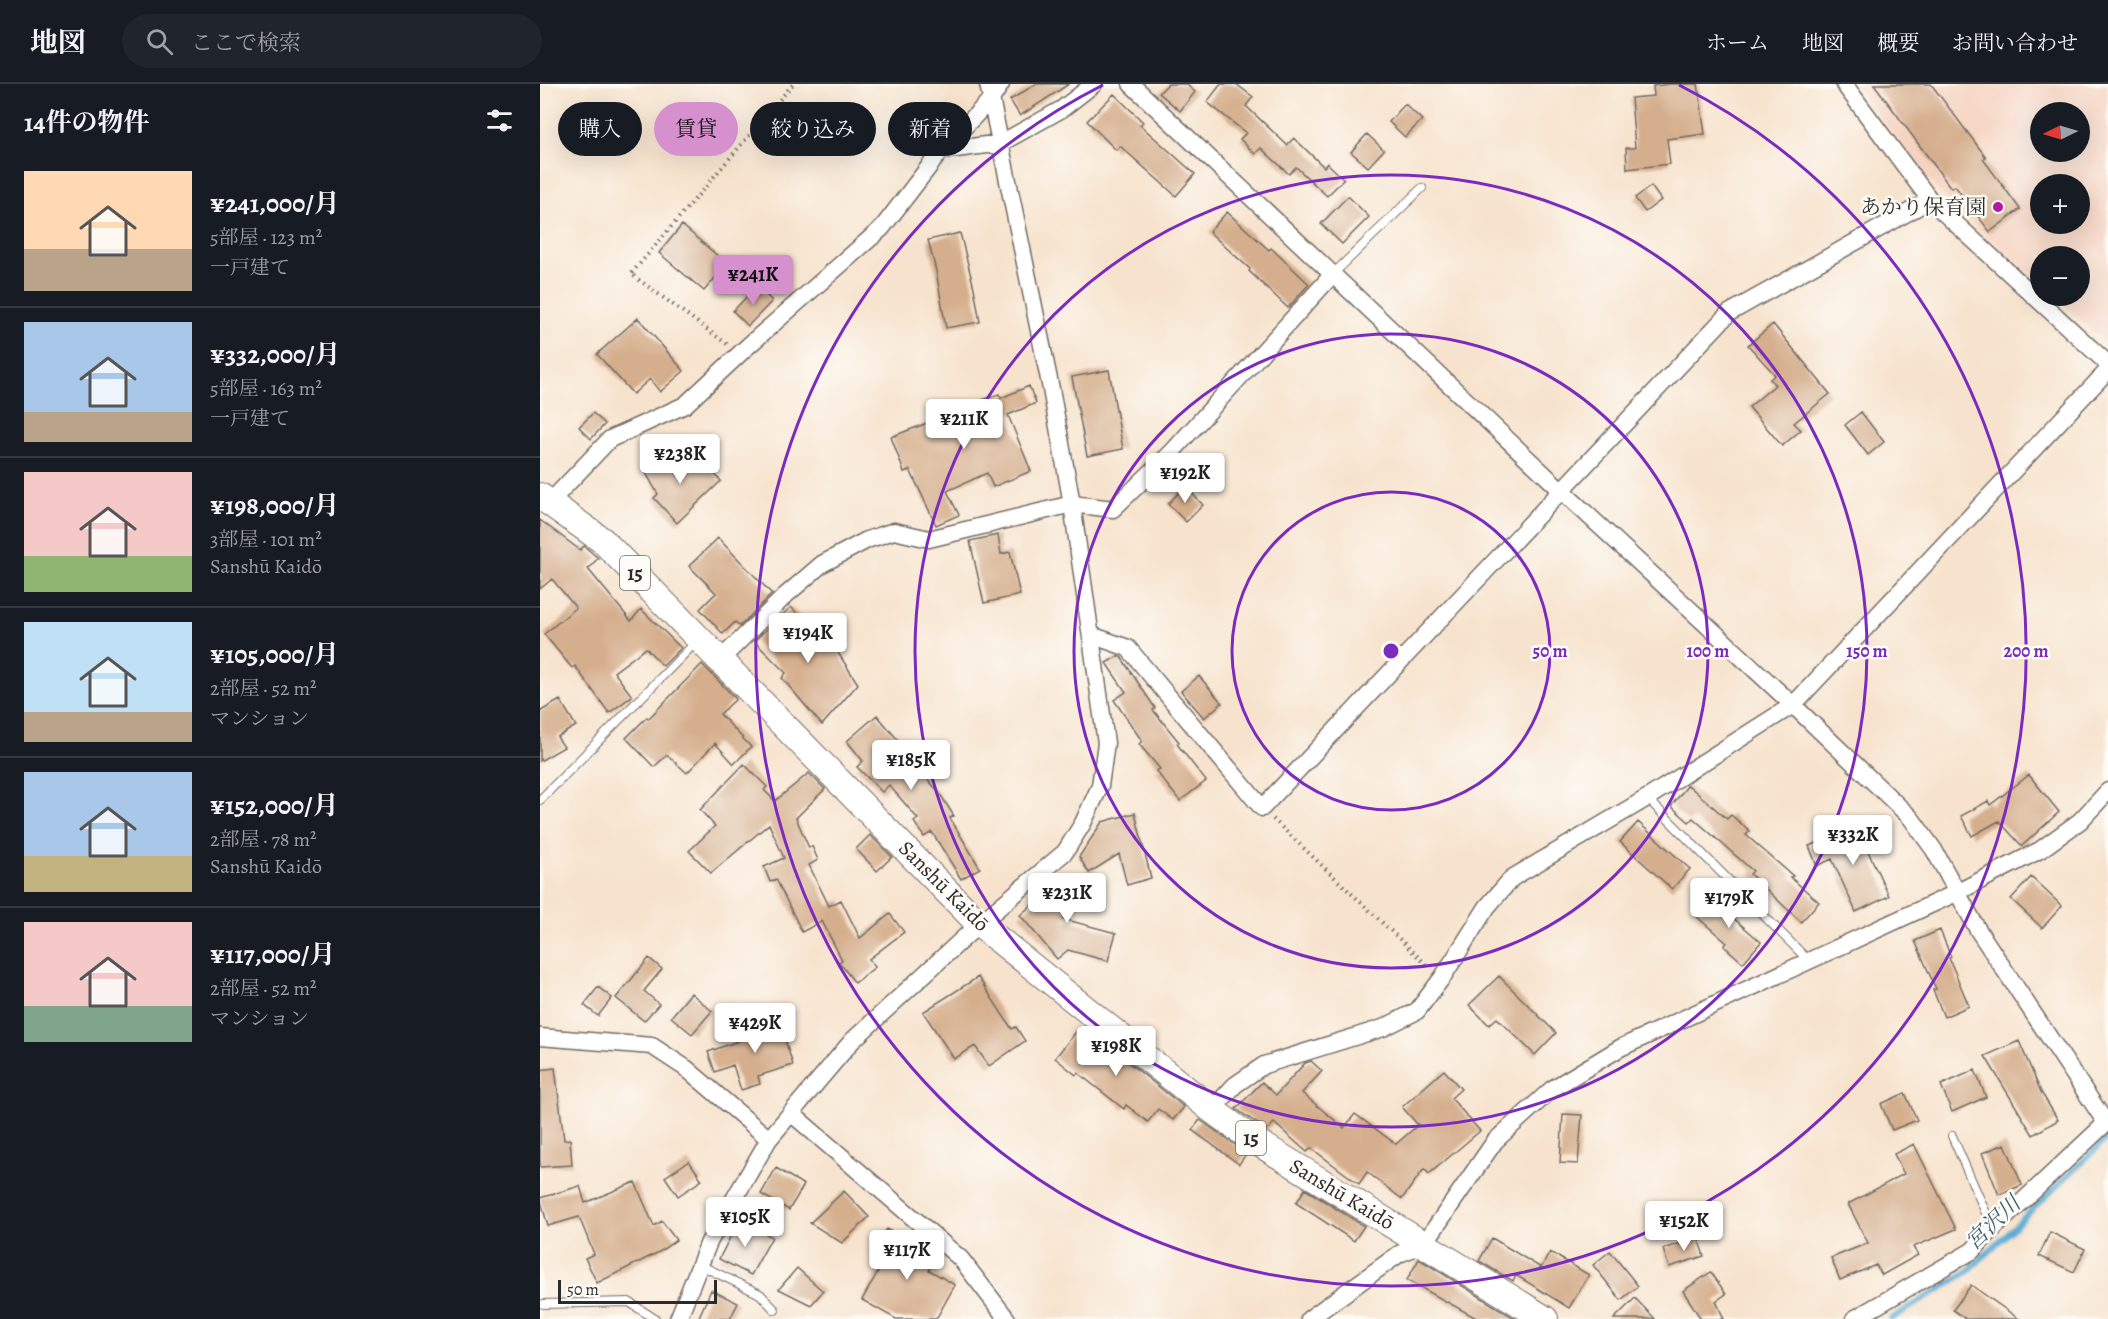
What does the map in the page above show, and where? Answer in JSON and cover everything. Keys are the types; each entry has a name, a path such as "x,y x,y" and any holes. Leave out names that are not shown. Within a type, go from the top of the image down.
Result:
{"main road":[{"name":"Sanshū Kaidō","path":"545,499 603,542 979,924 1249,1137 1545,1319"}],"street":[{"path":"972,147 1001,143 1062,109 1094,84"},
{"path":"1131,84 1911,818 1934,850 1978,930 2107,1123 1972,1251 1854,1319"},
{"path":"1844,84 1930,200 2108,364"},
{"path":"678,1319 709,1242 769,1139 852,1041 979,924 1065,852 1083,823 1100,786 1106,743 1072,504 1001,143 994,89"},
{"path":"972,115 994,89"},
{"path":"545,499 610,439 685,405 740,353 882,228 937,156"},
{"path":"1091,635 1128,648 1262,808 1729,313 1930,200"},
{"path":"720,660 786,595 822,564 867,540 894,531 929,539 1072,504 1113,509 1172,452 1333,274"},
{"path":"1212,1110 1235,1085 1264,1065 1383,1028 1417,1011 1442,978 1487,907 1512,878 1647,798 1793,705 2108,370"},
{"path":"1309,1319 1399,1254 1424,1244 1495,1141 1552,1089 1620,1048 1956,893 2040,850 2080,821 2108,791"},
{"path":"540,1037 652,1046 687,1069 769,1139"},
{"path":"791,1113 961,1259 1007,1319"}],"lane":[{"path":"1333,274 1422,188"},
{"path":"540,800 700,638"},
{"path":"1647,798 1809,961"},
{"path":"1952,1136 1993,1229"},
{"path":"700,1265 760,1294 776,1310"},
{"path":"543,1304 629,1302 655,1319"}],"path":[{"path":"740,353 631,274 793,84"},
{"path":"1262,808 1442,978"}],"shaded area":[{"name":"あかり保育園","path":"1855,84 2108,84 2108,345 2065,306 2090,306 2090,246 2030,246 2030,274 1938,191"}],"building":[{"path":"1036,84 1069,84 1020,116 1010,100"},
{"path":"1168,84 1186,84 1195,92 1180,111 1159,93"},
{"path":"1221,84 1236,84 1253,97 1246,106 1287,145 1294,138 1324,167 1327,163 1344,179 1327,196 1296,167 1289,174 1261,148 1255,154 1240,139 1246,133 1207,102"},
{"path":"1698,84 1705,134 1667,139 1670,164 1627,169 1626,148 1635,148 1631,98 1654,96 1653,86"},
{"path":"1874,84 1931,84 1986,157 1983,159 2020,209 1990,232 1955,186 1951,188"},
{"path":"1114,94 1143,122 1140,125 1195,174 1176,196 1120,146 1116,150 1087,121"},
{"path":"1405,104 1422,120 1405,137 1389,122"},
{"path":"1367,134 1384,150 1368,167 1351,152"},
{"path":"1651,186 1661,200 1645,212 1635,198"},
{"path":"1348,196 1369,217 1342,244 1321,224"},
{"path":"1227,212 1269,250 1271,248 1309,284 1288,308 1209,232"},
{"path":"682,225 727,264 704,291 659,253"},
{"path":"960,233 980,322 946,328 928,240"},
{"path":"757,286 772,301 748,326 733,311"},
{"path":"638,318 684,371 660,392 650,379 633,394 597,354"},
{"path":"1773,324 1830,394 1794,423 1801,430 1782,446 1749,407 1775,385 1770,379 1775,375 1748,345"},
{"path":"1109,370 1123,449 1087,456 1072,377"},
{"path":"1029,386 1036,403 1008,415 1031,471 993,487 987,473 947,491 959,515 936,525 910,470 904,472 891,437 953,413 952,411 999,394 1001,398"},
{"path":"1861,412 1884,442 1868,455 1845,425"},
{"path":"593,413 605,424 591,439 579,427"},
{"path":"665,453 678,476 698,456 721,481 677,523 654,498 658,494 642,466"},
{"path":"1185,486 1203,505 1186,522 1168,504"},
{"path":"540,520 580,550 584,546 598,558 588,569 631,621 641,609 681,648 663,666 646,648 614,672 632,696 609,713 575,666 572,668 544,634 576,608 552,579 540,589"},
{"path":"998,535 1001,554 1010,552 1020,595 984,603 970,541"},
{"path":"718,538 772,594 740,626 735,622 723,634 700,609 716,593 689,566"},
{"path":"791,607 822,638 826,634 858,684 822,725 782,678 786,673 754,641"},
{"path":"1118,656 1121,657 1155,708 1153,710 1206,781 1180,801 1156,771 1160,769 1139,744 1142,741 1114,700 1126,692 1106,663"},
{"path":"702,664 736,699 720,714 751,747 734,764 715,743 687,773 667,755 654,767 626,738"},
{"path":"1199,676 1222,703 1204,718 1181,691"},
{"path":"560,700 576,726 557,737 564,747 540,761 540,710"},
{"path":"877,715 902,745 895,751 917,774 920,771 938,791 954,816 950,818 980,868 961,879 932,832 924,837 914,822 918,819 889,785 882,792 857,767 863,761 847,741"},
{"path":"744,764 767,787 764,790 775,801 809,773 825,789 796,818 809,848 812,846 818,860 809,865 829,906 841,900 860,938 890,914 904,932 869,959 875,967 855,983 839,962 842,960 822,921 802,932 776,879 770,882 764,867 784,858 769,824 711,873 689,851 715,826 700,810"},
{"path":"2029,775 2059,812 2022,846 1999,821 1972,836 1961,816 1988,801 1990,805"},
{"path":"1688,785 1727,819 1731,815 1750,831 1746,835 1819,902 1801,922 1750,874 1753,871 1693,818 1689,822 1671,806"},
{"path":"1135,813 1151,878 1127,885 1119,854 1089,873 1079,857 1102,822"},
{"path":"1638,822 1690,869 1672,889 1620,842"},
{"path":"1862,824 1870,843 1865,845 1889,896 1856,912 1832,859 1817,866 1809,846"},
{"path":"870,835 892,857 877,871 856,849"},
{"path":"1068,875 1087,898 1063,919 1116,933 1108,961 1068,950 1057,959 1020,915"},
{"path":"2031,877 2062,906 2042,928 2011,899"},
{"path":"1713,896 1733,913 1730,915 1761,942 1743,963 1724,946 1727,943 1696,916"},
{"path":"1940,930 1969,1006 1944,1017 1933,990 1936,989 1915,941"},
{"path":"649,958 662,969 644,991 659,1004 644,1021 616,998"},
{"path":"1499,976 1556,1033 1535,1055 1497,1018 1489,1025 1469,1005"},
{"path":"978,977 1012,1029 1016,1027 1025,1041 989,1066 975,1046 954,1059 923,1012"},
{"path":"598,987 612,998 598,1016 584,1005"},
{"path":"691,993 712,1011 692,1034 671,1017"},
{"path":"778,1018 793,1065 758,1076 760,1084 741,1090 733,1065 715,1072 708,1052 749,1037 746,1029"},
{"path":"1080,1027 1184,1107 1173,1120 1158,1109 1148,1122 1126,1105 1124,1109 1055,1058"},
{"path":"2019,1041 2041,1092 2058,1120 2033,1135 1985,1056"},
{"path":"1311,1061 1322,1071 1302,1093 1344,1128 1355,1114 1396,1144 1418,1125 1402,1107 1444,1070 1461,1089 1451,1098 1480,1131 1429,1174 1424,1169 1402,1199 1367,1172 1359,1184 1311,1148 1307,1152 1274,1123 1267,1130 1236,1109 1262,1082 1276,1095 1305,1063"},
{"path":"555,1068 564,1140 570,1139 572,1165 540,1167 540,1070"},
{"path":"1975,1070 1986,1097 1952,1112 1941,1085"},
{"path":"1905,1093 1917,1120 1892,1130 1881,1104"},
{"path":"1563,1114 1582,1115 1578,1164 1560,1163"},
{"path":"1200,1120 1247,1153 1239,1164 1192,1130"},
{"path":"1914,1144 1956,1229 1913,1247 1918,1255 1882,1275 1876,1265 1840,1280 1831,1258 1868,1243 1848,1204 1904,1174 1894,1154"},
{"path":"2005,1144 2022,1185 1999,1195 1982,1153"},
{"path":"689,1161 702,1180 678,1196 665,1177"},
{"path":"776,1168 804,1185 789,1210 761,1194"},
{"path":"635,1182 654,1226 662,1221 676,1240 659,1252 597,1283 585,1258 594,1254 579,1217 548,1226 540,1198 580,1186 585,1203"},
{"path":"1305,1189 1364,1226 1354,1241 1296,1203"},
{"path":"844,1191 869,1217 842,1243 810,1223"},
{"path":"739,1220 772,1237 751,1275 719,1259"},
{"path":"887,1229 937,1257 929,1270 955,1285 936,1319 896,1319 862,1300 881,1266 873,1261 879,1250 875,1248"},
{"path":"2050,1232 2085,1249 2074,1272 2039,1256"},
{"path":"1492,1238 1541,1268 1550,1252 1589,1275 1569,1308 1516,1275 1513,1281 1479,1261"},
{"path":"1698,1238 1704,1256 1669,1267 1663,1249"},
{"path":"1610,1251 1638,1286 1621,1300 1593,1265"},
{"path":"1419,1259 1516,1319 1478,1319 1407,1280"},
{"path":"797,1268 823,1291 811,1305 779,1289"},
{"path":"1711,1272 1726,1294 1716,1301 1724,1319 1701,1319 1683,1291"},
{"path":"1971,1285 2019,1319 1966,1319 1953,1310"},
{"path":"711,1290 738,1303 730,1319 698,1319"},
{"path":"1635,1298 1655,1319 1614,1319"}],"waterway":[{"name":"宮沢川","path":"1891,1319 1966,1273 2108,1137"}],"place":[{"name":"あかり保育園","path":"1998,207"}]}
